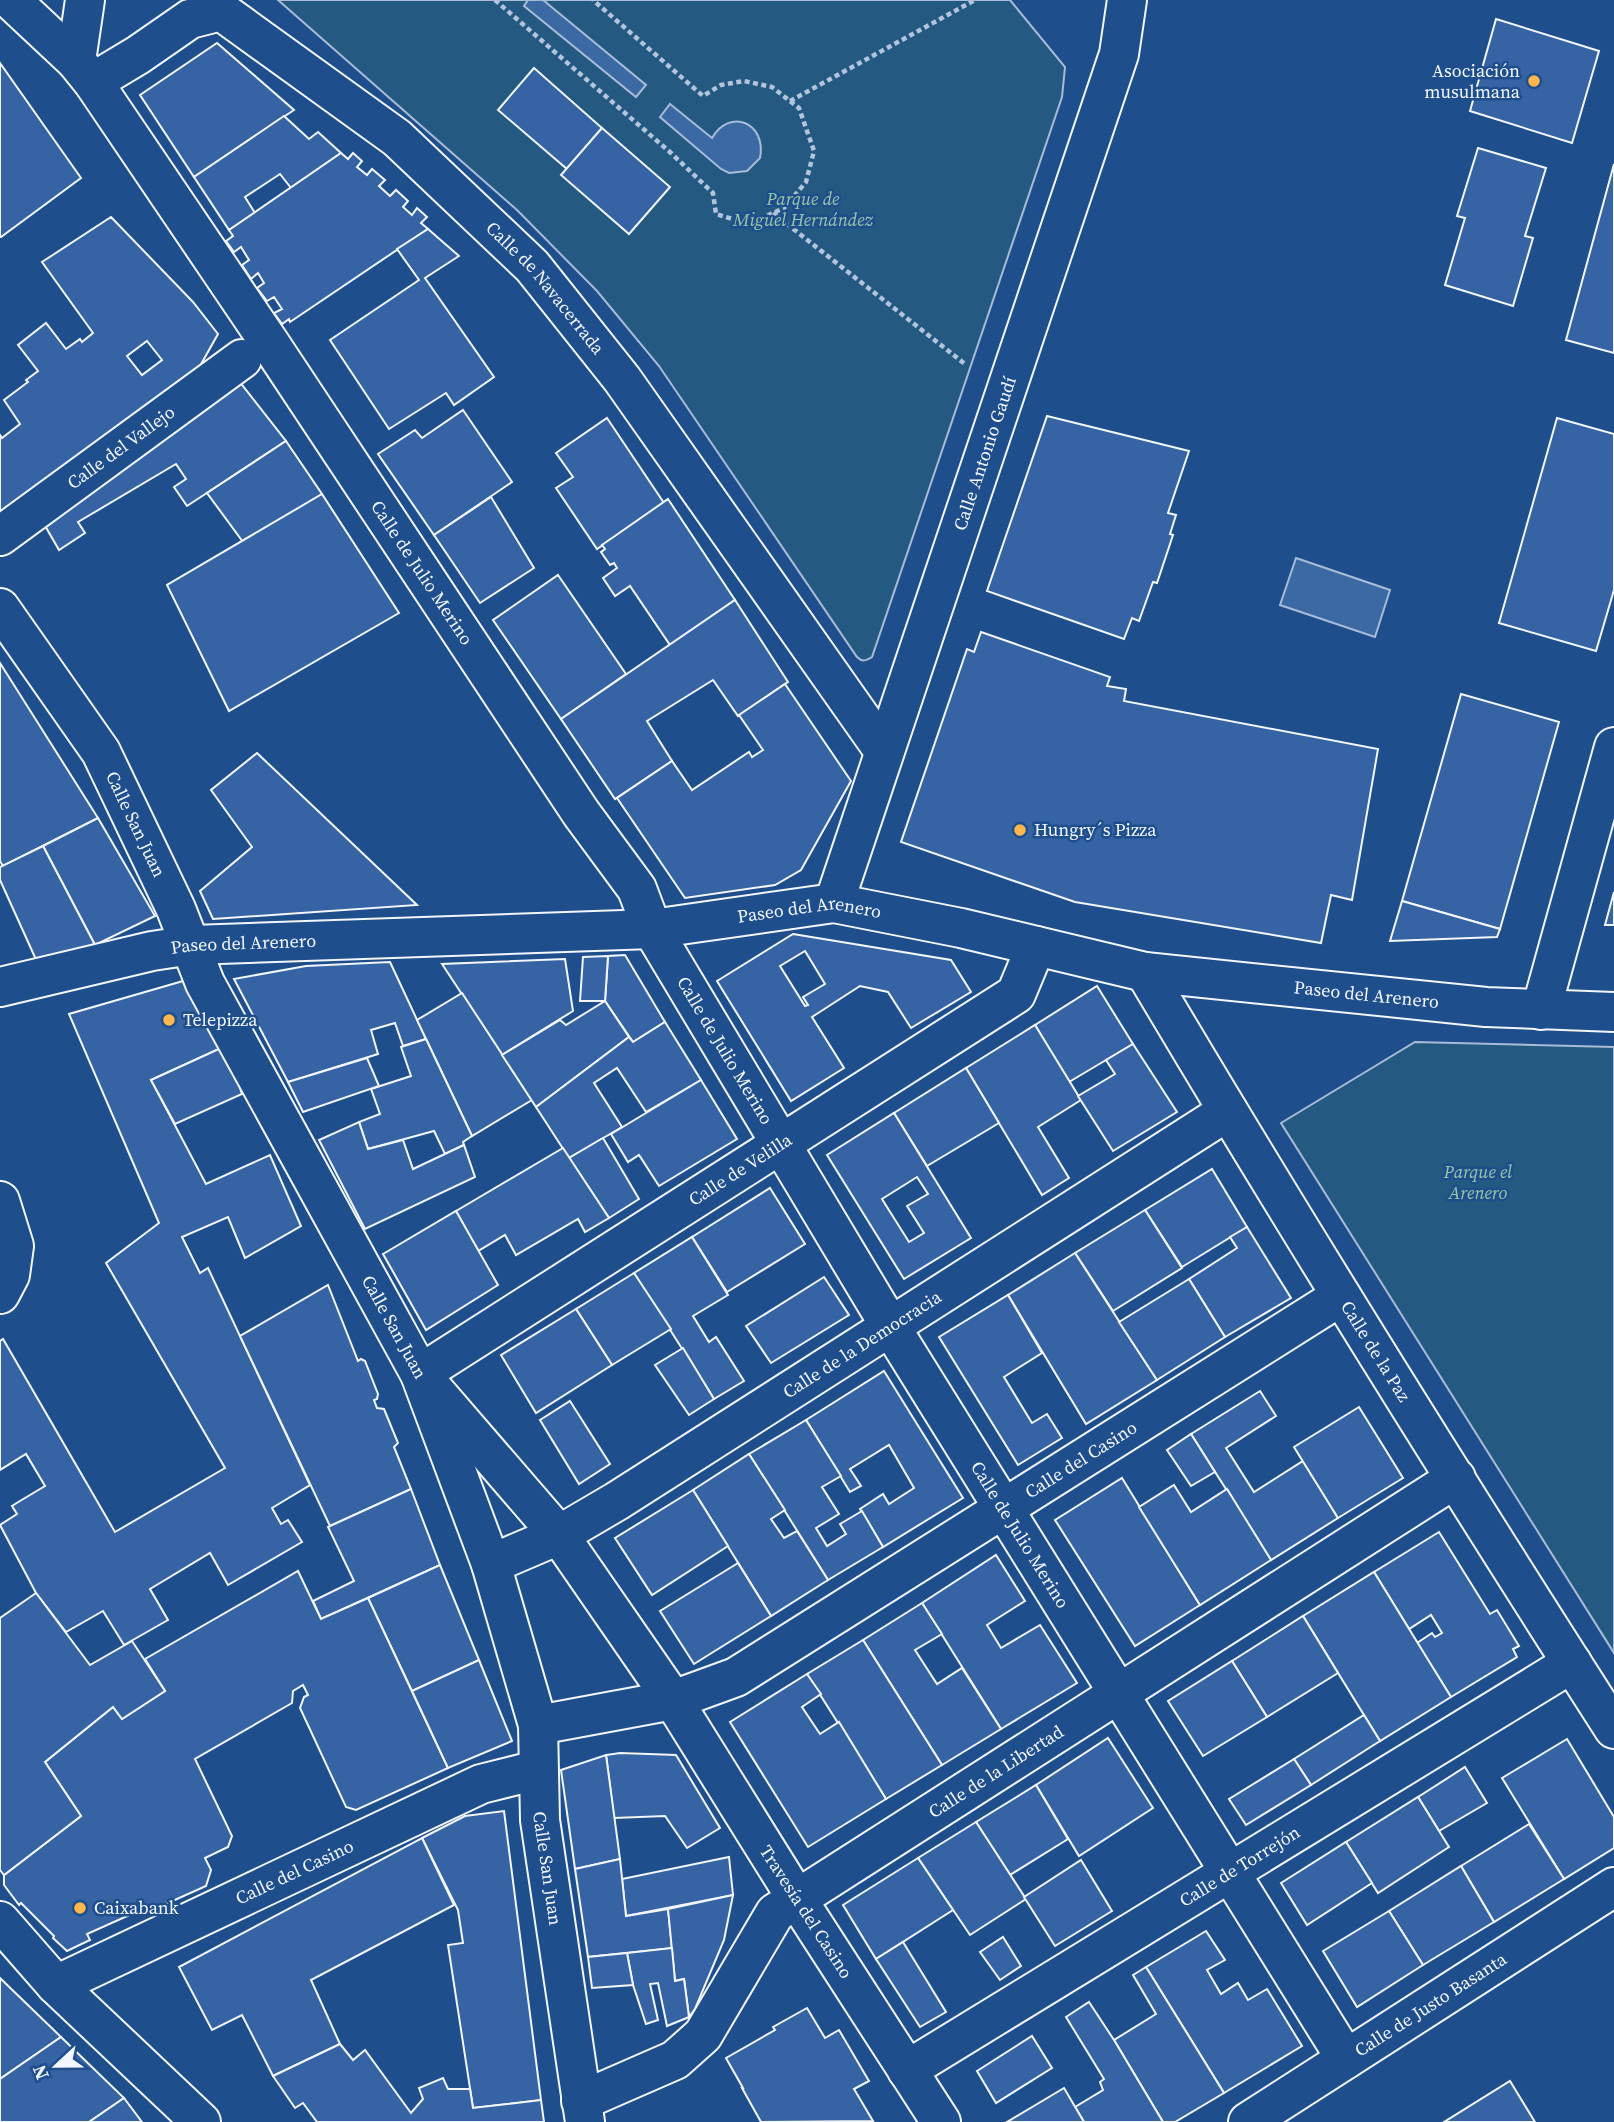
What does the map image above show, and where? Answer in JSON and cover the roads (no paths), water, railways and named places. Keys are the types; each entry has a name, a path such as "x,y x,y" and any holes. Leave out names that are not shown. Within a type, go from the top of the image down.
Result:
{"street":[{"name":"Calle de Julio Merino","path":"11,0 85,72 269,342 581,813 637,889 652,929 890,1326 1346,2059"},
{"path":"85,0 85,72"},
{"name":"Calle Antonio Gaudí","path":"834,903 1119,54 1128,0"},
{"name":"Calle de Navacerrada","path":"85,72 138,55 190,19 221,11 397,138 532,266 622,379 884,751"},
{"name":"Calle del Vallejo","path":"0,536 242,359"},
{"name":"Calle San Juan","path":"0,608 101,752 192,945 205,983 420,1374 491,1564 538,1725 540,1820 583,2111"},
{"path":"1541,1010 1614,747"},
{"name":"Paseo del Arenero","path":"0,987 152,951 192,945 652,929 834,903 961,928 1145,972 1486,1007 1614,1012"},
{"name":"Calle de Velilla","path":"420,1374 1016,994 1036,946"},
{"name":"Calle de la Paz","path":"1145,972 1341,1296 1614,1729"},
{"name":"Calle de la Democracia","path":"491,1564 559,1535 617,1501 1227,1111"},
{"path":"0,1201 14,1246 10,1275 0,1294"},
{"name":"Calle del Casino","path":"673,1700 736,1677 1341,1296"},
{"name":"Travesía del Casino","path":"420,1374 559,1535 673,1700 941,2122"},
{"name":"Calle de la Libertad","path":"583,2111 676,2060 703,2035 775,1913 1456,1478"},
{"name":"Calle de Torrejón","path":"907,2070 1572,1663"},
{"path":"538,1725 673,1700"},
{"name":"Calle del Casino","path":"56,1985 481,1784 537,1770"},
{"name":"Calle de Justo Basanta","path":"1248,2122 1614,1887"},
{"path":"0,1921 56,1985 201,2122"}],"place":[{"name":"Asociación musulmana","path":"1534,81"},
{"name":"Hungry´s Pizza","path":"1020,830"},
{"name":"Telepizza","path":"169,1020"},
{"name":"Caixabank","path":"80,1908"}],"park label":[{"name":"Parque de Miguel Hernández","path":"803,209"},
{"name":"Parque el Arenero","path":"1478,1182"}]}
